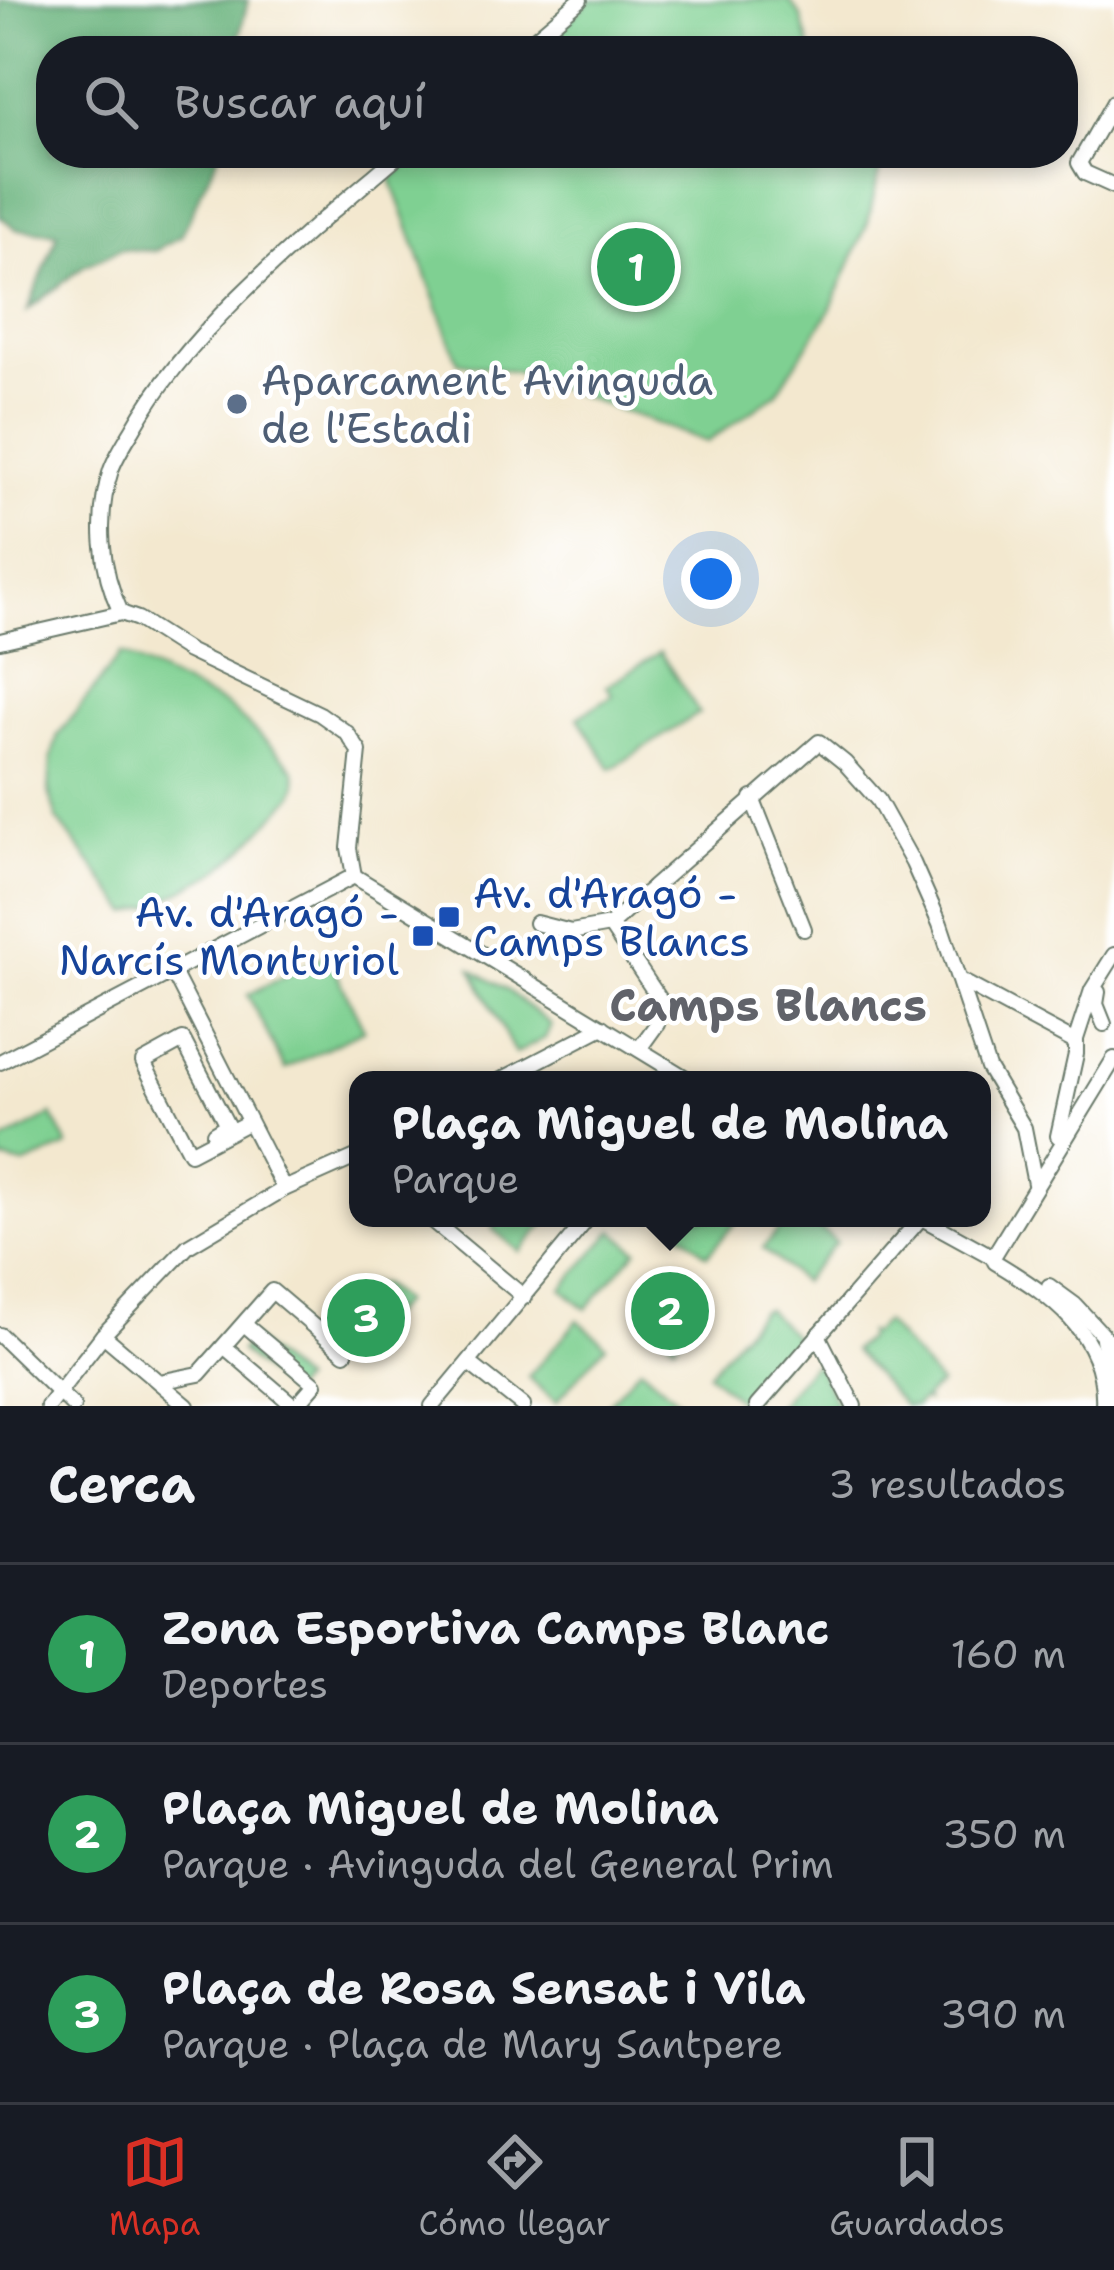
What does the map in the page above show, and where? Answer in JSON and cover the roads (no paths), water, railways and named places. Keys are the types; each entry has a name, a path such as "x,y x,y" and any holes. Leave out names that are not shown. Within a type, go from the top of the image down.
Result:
{"street":[{"path":"538,36 580,0"},
{"path":"1112,111 1082,155 1081,169 1114,187"},
{"path":"122,613 107,578 102,506 112,465 148,403 176,364 260,279 384,168"},
{"path":"0,641 122,613 188,651 320,714 347,733 359,751 349,848 354,876 674,1071"},
{"path":"536,923 571,932 610,925 819,742 878,800 933,905 990,1071"},
{"path":"752,798 804,929"},
{"path":"0,1062 354,876"},
{"path":"610,925 663,1004 657,1024 639,1049"},
{"path":"1046,1167 1064,1122 1092,990 1114,956"},
{"path":"1106,970 1096,997 1110,1028"},
{"path":"174,974 284,1189"},
{"path":"961,981 1078,1042 1093,1067 1111,1061"},
{"path":"1078,1042 1090,1024 1110,1028"},
{"path":"519,1071 603,1027"},
{"path":"217,1139 214,1132 227,1125 183,1040 143,1062 190,1153 217,1139 249,1122"},
{"path":"1103,1406 1096,1356 1079,1327 1050,1296 995,1262 994,1255 1111,1061"},
{"path":"991,1073 1024,1128 1036,1184"},
{"path":"48,1406 103,1335 188,1246 284,1189 349,1161"},
{"path":"440,1227 524,1297"},
{"path":"432,1406 581,1227"},
{"path":"757,1406 913,1227"},
{"path":"1064,1313 944,1240 940,1228 954,1229 1059,1292 1108,1342 1112,1406"},
{"path":"159,1382 199,1374 272,1291 344,1353"},
{"path":"225,1346 295,1406 315,1384 244,1324"},
{"path":"0,1335 73,1406"},
{"path":"103,1335 187,1406"},
{"path":"818,1336 854,1406"},
{"path":"469,1363 523,1406"}],"place":[{"name":"Zona Esportiva Camps Blanc","path":"636,267"},
{"name":"Aparcament Avinguda de l'Estadi","path":"237,404"},
{"name":"Av. d'Aragó - Camps Blancs","path":"449,917"},
{"name":"Av. d'Aragó - Narcís Monturiol","path":"423,936"},
{"name":"Plaça Miguel de Molina","path":"670,1311"},
{"name":"Plaça de Rosa Sensat i Vila","path":"366,1318"}],"district":[{"name":"Camps Blancs","path":"768,1005"}]}
